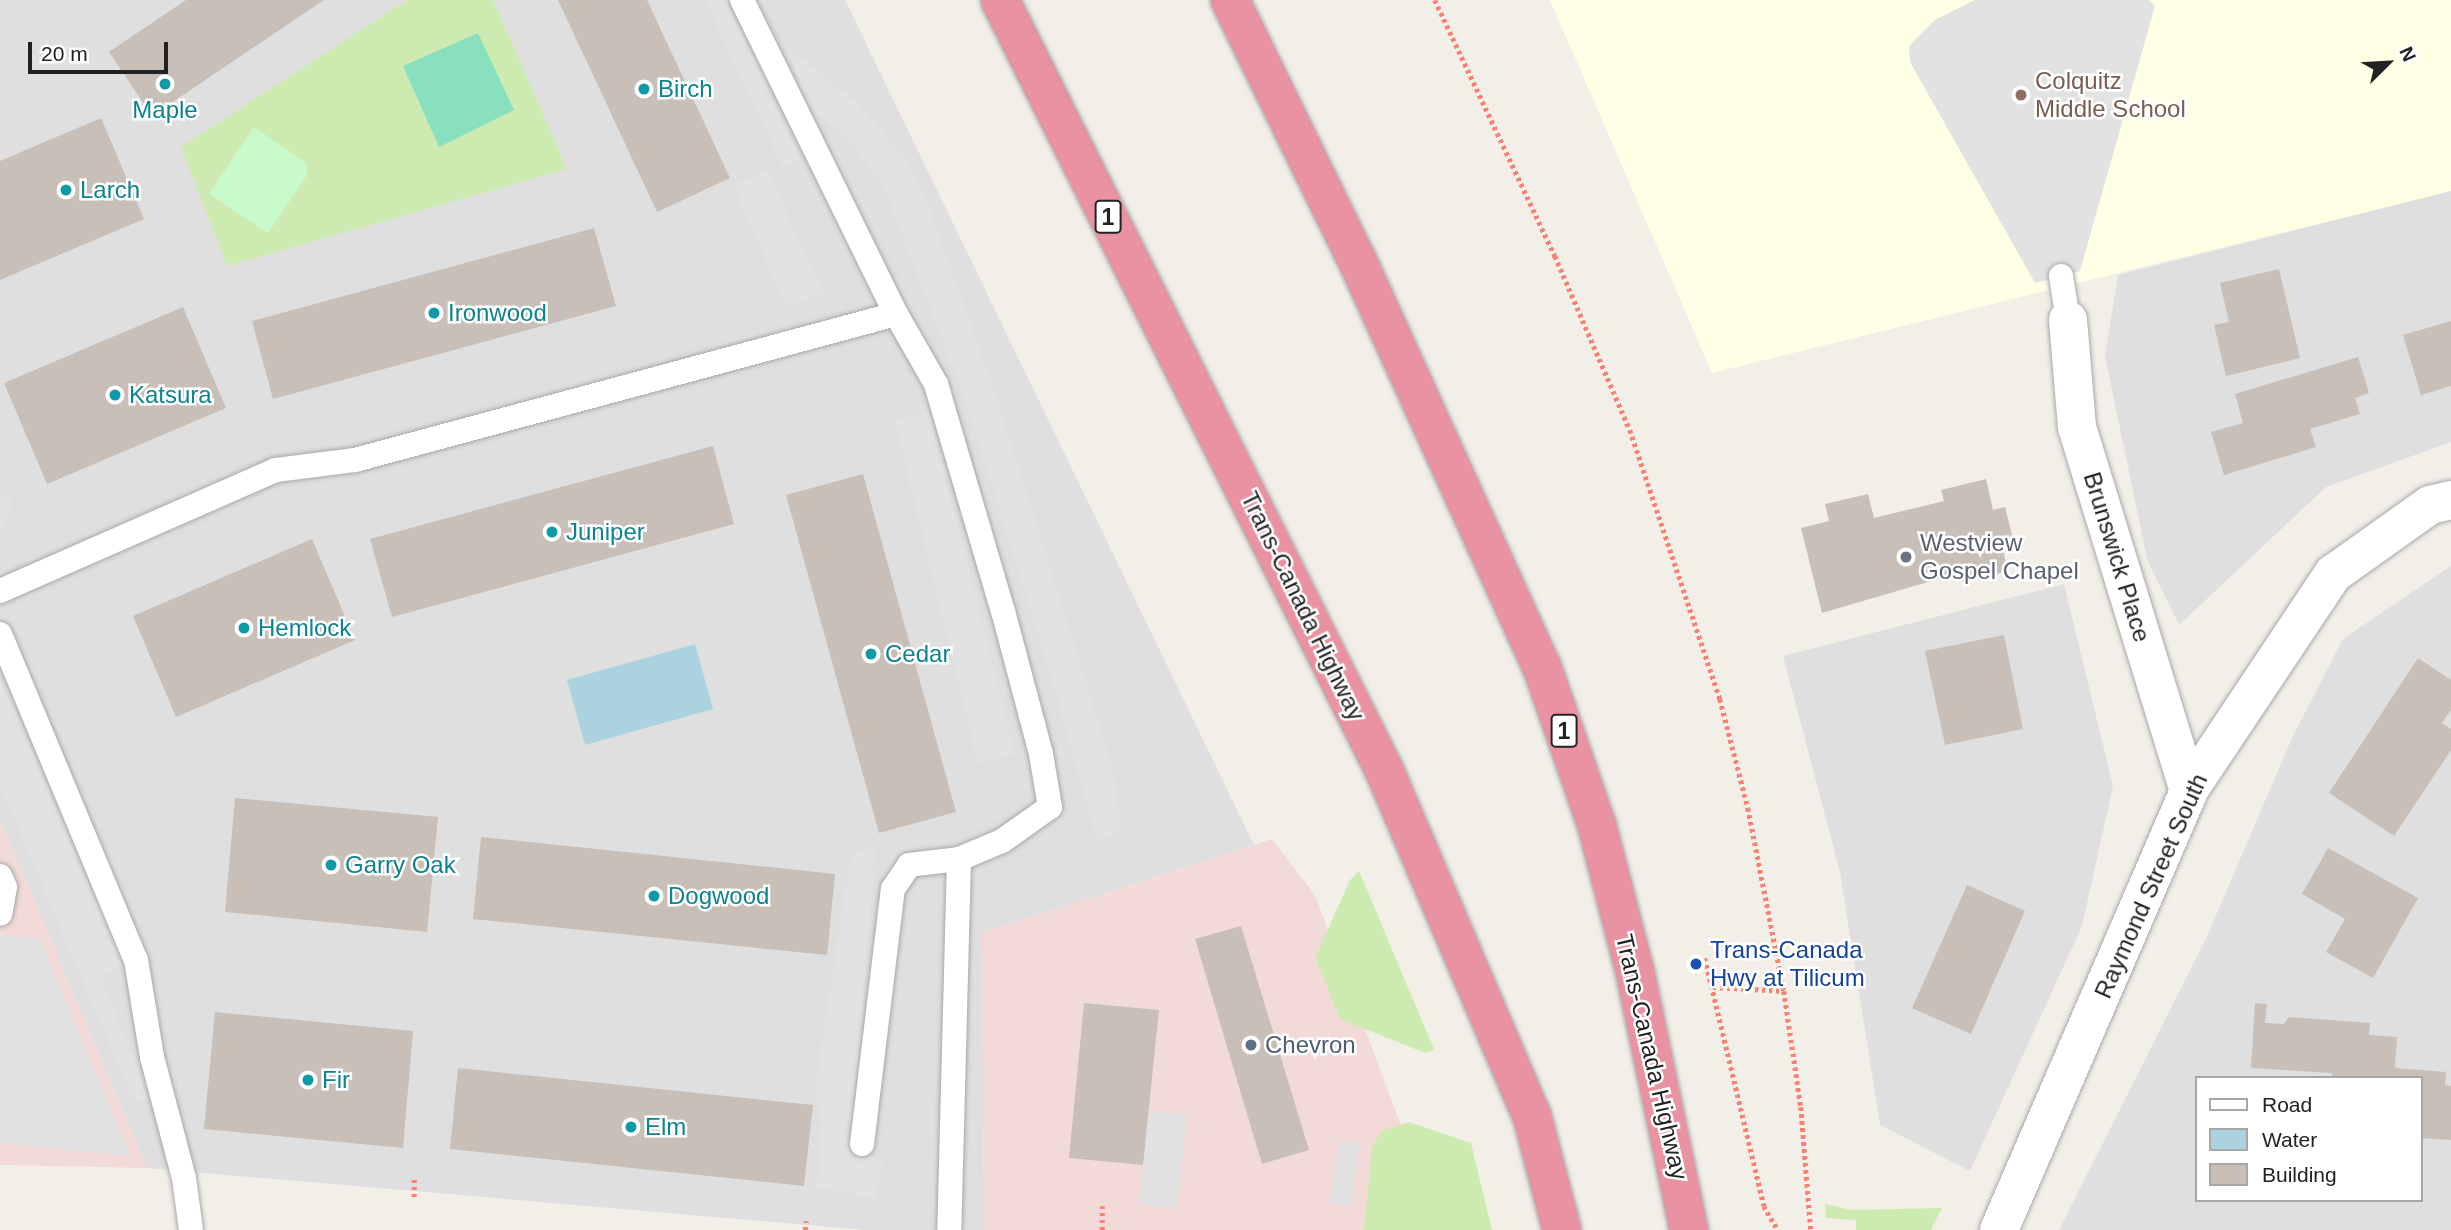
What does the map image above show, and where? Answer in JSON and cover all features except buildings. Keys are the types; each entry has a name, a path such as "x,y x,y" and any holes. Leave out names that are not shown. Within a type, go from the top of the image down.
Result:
{"highway":[{"name":"Trans-Canada Highway","path":"1000,0 1385,772 1461,942 1532,1116 1562,1230"},
{"name":"Trans-Canada Highway","path":"1230,0 1357,260 1542,667 1597,826 1639,985 1689,1230"}],"street":[{"name":"Brunswick Place","path":"2068,320 2077,427 2189,790"},
{"name":"Raymond Street South","path":"1999,1230 2189,790 2333,575 2430,505 2451,500"}],"lane":[{"path":"741,0 896,314 936,384 1003,611 1041,754 1050,807 1002,841 959,859 909,865 893,889 862,1144"},
{"path":"2061,276 2068,320"},
{"path":"0,591 276,470 355,460 896,314"},
{"path":"0,634 136,960 152,1057 184,1178 191,1230"},
{"path":"949,1230 959,859"},
{"path":"0,876 5,887 0,914"}],"path":[{"path":"1435,0 1593,342 1654,493 1729,735 1784,991 1801,1107 1811,1230"},
{"path":"1705,958 1764,1206 1778,1230"},
{"path":"1713,987 1784,991"},
{"path":"414,1178 414,1196"},
{"path":"1102,1206 1102,1230"},
{"path":"805,1230 806,1221"}],"shaded area":[{"path":"0,0 845,0 1254,845 982,933 984,1230 865,1230 147,1168 0,820"},
{"path":"705,0 726,0 800,159 782,166"},
{"name":"Colquitz Middle School","path":"1550,0 2451,0 2451,191 1712,373"},
{"path":"1975,0 2149,0 2155,6 2080,271 2035,283 1910,62 1909,46 1935,20"},
{"path":"786,46 858,104 905,157 930,210 993,386 1111,762 1122,827 1097,841 1051,676 962,390 882,184 847,139 809,106"},
{"path":"767,170 822,291 786,307 733,185"},
{"path":"2451,191 2451,442 2326,487 2179,625 2147,559 2105,356 2118,275"},
{"path":"928,411 1015,754 978,764 895,421"},
{"path":"0,493 13,501 0,533"},
{"path":"2451,566 2451,1230 2059,1230 2205,941 2292,738 2343,639"},
{"path":"2064,584 2113,786 2082,926 1970,1171 1880,1125 1840,872 1783,656"},
{"path":"0,677 124,964 101,976 149,1100 133,1100 0,785"},
{"path":"0,820 147,1168 0,1165"},
{"path":"1272,839 1315,895 1440,1230 984,1230 982,933"},
{"path":"875,848 850,1156 883,1159 876,1198 817,1187 822,1121 814,1095 851,853"},
{"path":"0,933 40,940 130,1156 0,1143"},
{"path":"1149,1111 1187,1115 1177,1208 1139,1204"},
{"path":"1338,1142 1359,1144 1351,1206 1330,1203"}],"green space":[{"path":"407,0 493,0 567,169 227,266 181,147","holes":["403,66 495,70 514,110"]},
{"path":"478,33 514,110 439,147 403,66"},
{"path":"254,127 306,163 307,175 268,233 209,194"},
{"path":"1359,871 1434,1049 1425,1053 1340,1019 1315,958 1350,880"},
{"path":"1409,1122 1471,1143 1492,1230 1364,1230 1372,1148 1381,1131"},
{"path":"1825,1204 1851,1210 1942,1208 1931,1230 1856,1230 1856,1220 1826,1218"}],"water":[{"path":"695,644 713,709 585,745 567,680"}],"place":[{"name":"Maple","path":"165,84"},
{"name":"Birch","path":"644,89"},
{"name":"Colquitz Middle School","path":"2021,95"},
{"name":"Larch","path":"66,190"},
{"name":"Ironwood","path":"434,313"},
{"name":"Katsura","path":"115,395"},
{"name":"Juniper","path":"552,532"},
{"name":"Westview Gospel Chapel","path":"1906,557"},
{"name":"Hemlock","path":"244,628"},
{"name":"Cedar","path":"871,654"},
{"name":"Garry Oak","path":"331,865"},
{"name":"Dogwood","path":"654,896"},
{"name":"Trans-Canada Hwy at Tilicum","path":"1696,964"},
{"name":"Chevron","path":"1251,1045"},
{"name":"Fir","path":"308,1080"},
{"name":"Elm","path":"631,1127"}]}
